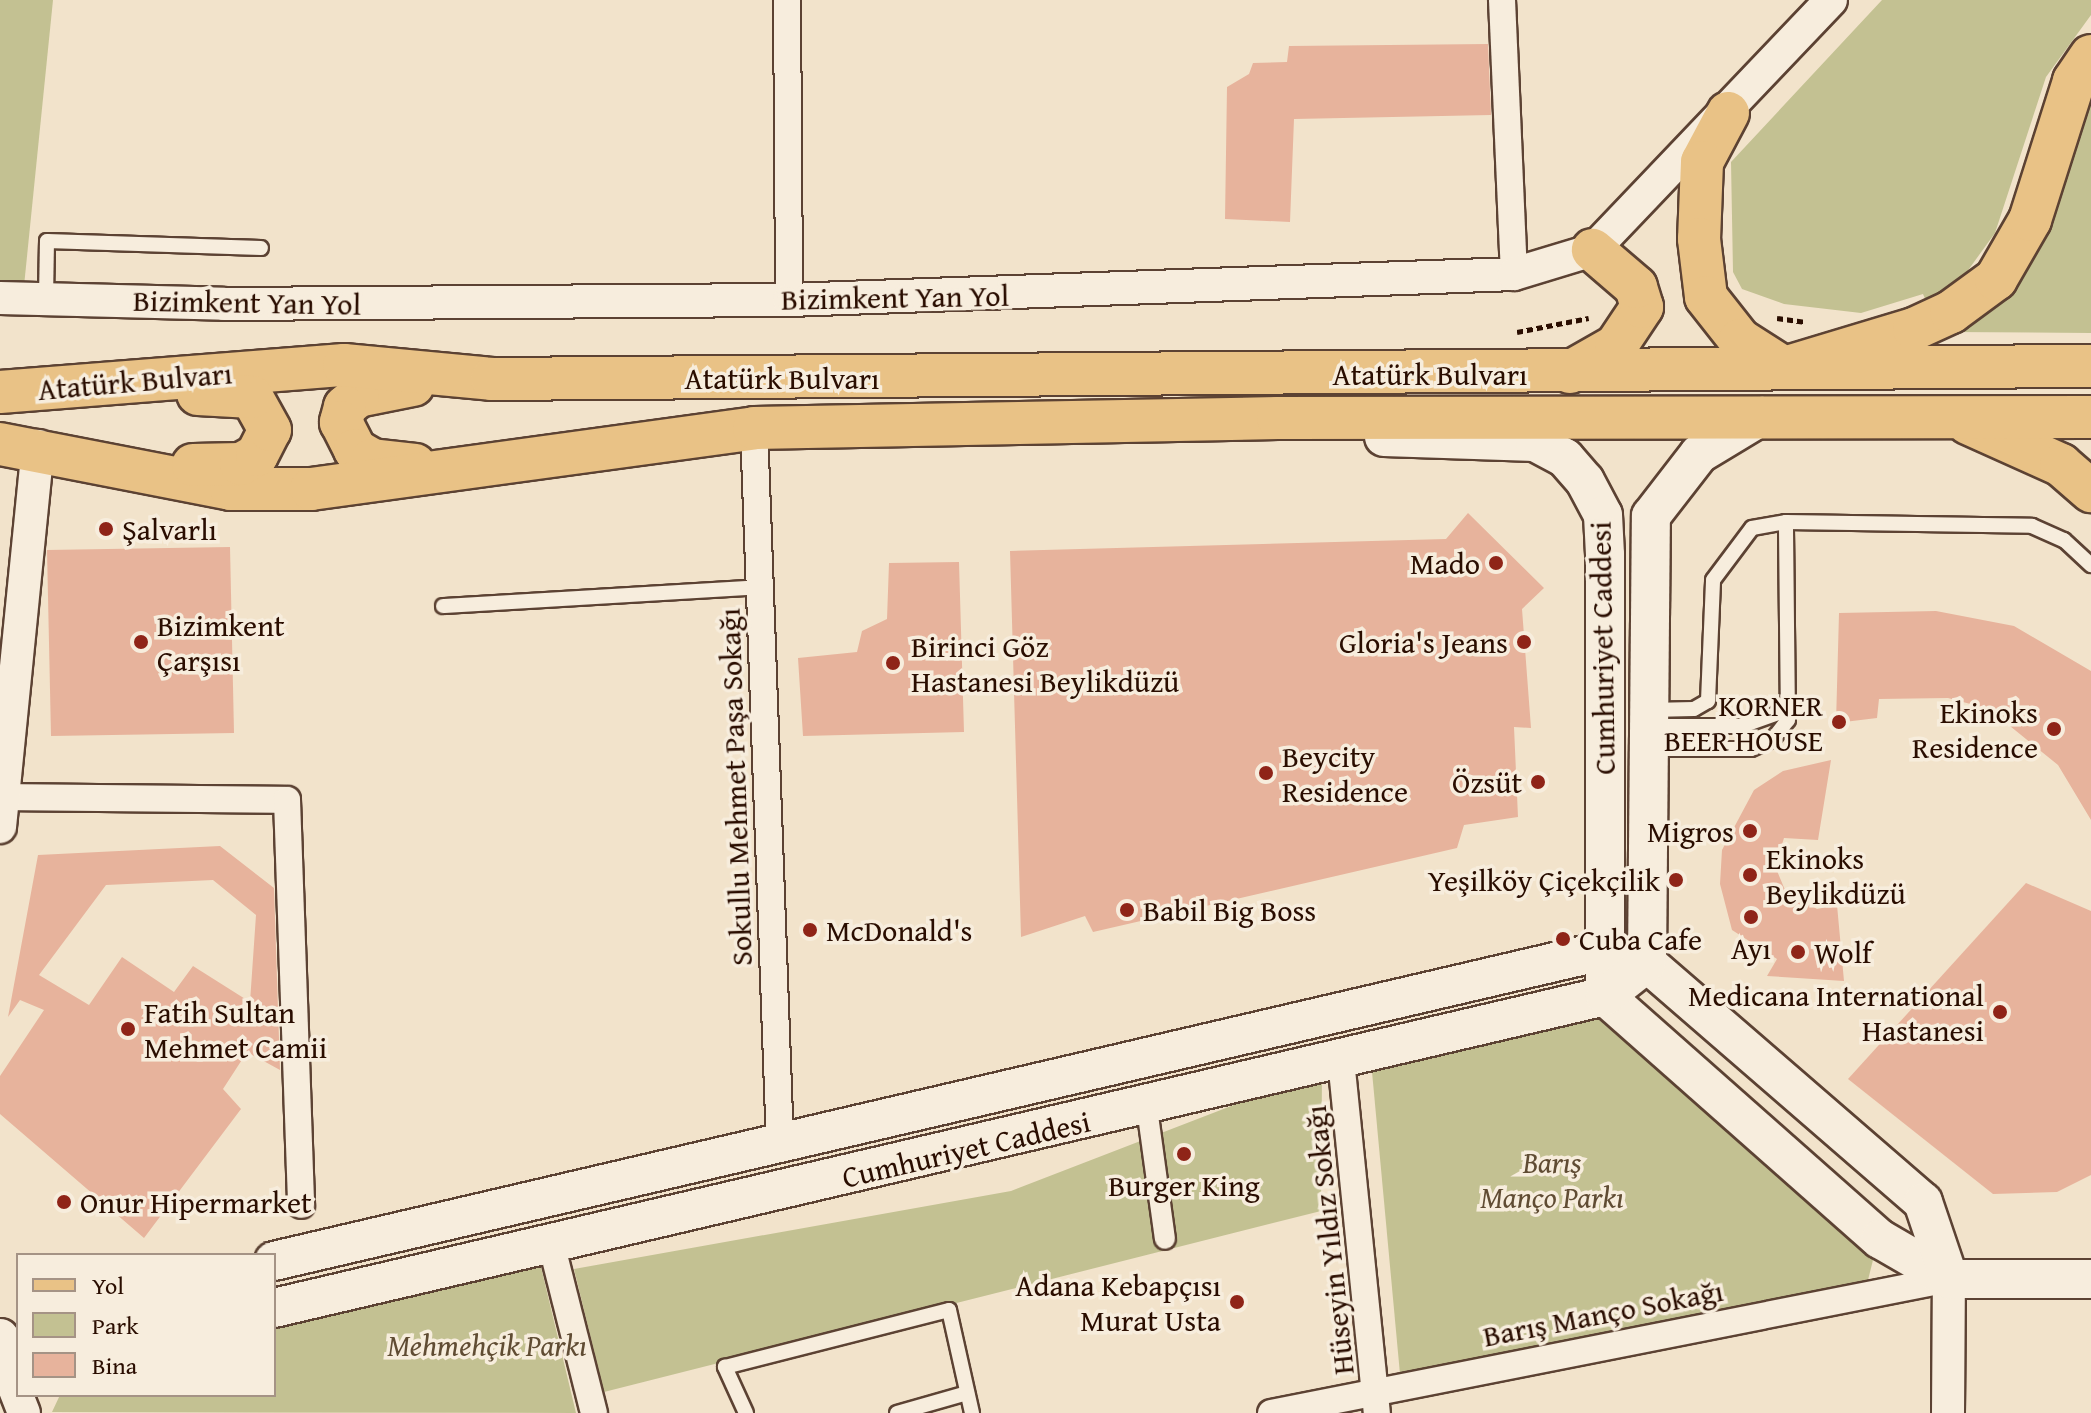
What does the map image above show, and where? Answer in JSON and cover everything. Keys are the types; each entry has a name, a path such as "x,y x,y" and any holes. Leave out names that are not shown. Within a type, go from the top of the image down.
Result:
{"main road":[{"path":"1784,368 1914,329 1951,312 1996,279 2030,220 2074,81 2091,56"},
{"path":"1728,113 1702,162 1699,239 1706,297 1740,340 1784,368 2091,366"},
{"path":"1566,374 1616,346 1642,307 1636,287 1593,250"},
{"name":"Atatürk Bulvarı","path":"0,392 98,388 331,365 492,379 1566,374 1784,368"},
{"path":"463,470 372,460 345,438 345,407 374,388 492,379"},
{"path":"33,448 122,453 221,467 249,460 266,444 267,416 252,397 98,388"},
{"name":"Cumhuriyet Caddesi","path":"276,1308 552,1247 1147,1108 1605,996 1647,963 1651,516 1699,454 1762,416"},
{"path":"1953,416 2061,465 2091,491"},
{"name":"Atatürk Bulvarı","path":"33,448 141,475 231,489 311,489 754,428 1278,418 2091,417"},
{"name":"Cumhuriyet Caddesi","path":"276,1261 1606,950 1605,555 1603,515 1591,492 1565,458 1535,442 1362,436 1278,418"},
{"path":"1949,1279 1923,1202 1647,963 1606,950 1605,996 1880,1239 1949,1279 2091,1279"},
{"path":"1335,1011 1341,1060"},
{"path":"780,1144 780,1192"}],"street":[{"path":"787,0 789,300"},
{"path":"1502,0 1514,274"},
{"name":"Bizimkent Yan Yol","path":"0,298 224,304 789,300 1514,274 1593,250 1728,113 1831,0"},
{"name":"Sokullu Mehmet Paşa Sokağı","path":"754,428 780,1144"},
{"path":"33,448 2,812 287,800 301,1205"},
{"name":"Hüseyin Yıldız Sokağı","path":"1341,1060 1378,1401"},
{"path":"1147,1108 1165,1239"},
{"path":"552,1247 594,1413"},
{"path":"1948,1413 1949,1279"},
{"name":"Barış Manço Sokağı","path":"1271,1413 1378,1401 1949,1279"},
{"path":"6,1360 16,1389"}],"lane":[{"path":"46,298 47,241 261,248"},
{"path":"1649,728 1751,749 1773,739 1792,708 1786,522"},
{"path":"1649,728 1708,701 1713,580 1752,528 1786,522 2032,526 2064,540 2091,565"},
{"path":"443,606 760,587"},
{"path":"1649,728 1742,726 1792,708"},
{"path":"746,1413 725,1367 949,1310 972,1413"},
{"path":"897,1413 967,1393"}],"green space":[{"path":"0,0 53,0 24,286 0,284"},
{"path":"1882,0 2091,0 2091,15 2046,77 1995,233 1961,280 1926,301 1923,294 1861,313 1784,304 1742,289 1733,272 1731,162"},
{"path":"2091,84 2091,333 1951,332 2012,293 2041,248"},
{"name":"Barış Manço Parkı","path":"1603,1006 1874,1256 1868,1280 1400,1374 1370,1050"},
{"path":"1322,1071 1321,1211 604,1392 574,1269 1011,1191"},
{"name":"Mehmehçik Parkı","path":"540,1263 576,1413 52,1412 59,1397 276,1397 276,1323"}],"building":[{"path":"1488,44 1491,115 1294,119 1290,222 1225,219 1227,87 1249,74 1253,63 1287,62 1289,46"},
{"name":"Beycity Residence","path":"1468,513 1544,588 1522,609 1531,728 1514,727 1518,817 1464,825 1457,848 1093,932 1085,916 1021,937 1010,551 1446,539"},
{"name":"Bizimkent Çarşısı","path":"230,547 234,733 51,736 47,550"},
{"path":"959,562 964,732 803,736 798,658 857,652 862,631 887,619 889,563"},
{"name":"Ekinoks Residence","path":"1936,611 2014,626 2091,671 2091,820 2058,765 1989,709 1948,698 1879,699 1877,718 1836,723 1839,613"},
{"name":"Ekinoks Beylikdüzü","path":"1831,760 1818,840 1784,838 1775,866 1785,890 1817,909 1837,905 1844,981 1767,976 1777,959 1732,930 1720,884 1722,850 1754,790 1783,771"},
{"name":"Fatih Sultan Mehmet Camii","path":"220,846 274,888 280,1070 247,1052 223,1089 241,1109 144,1238 0,1114 0,1076 44,1010 20,1000 8,1017 38,855","holes":["213,880 256,915 250,1002 193,966 174,992 122,957 89,1005 39,975 106,885"]},
{"name":"Medicana International Hastanesi","path":"2026,883 2091,911 2091,1175 2057,1192 1993,1194 1848,1079"}],"place":[{"name":"Şalvarlı","path":"106,529"},
{"name":"Mado","path":"1496,563"},
{"name":"Bizimkent Çarşısı","path":"141,642"},
{"name":"Gloria's Jeans","path":"1524,642"},
{"name":"Birinci Göz Hastanesi Beylikdüzü","path":"893,663"},
{"name":"KORNER BEER HOUSE","path":"1839,722"},
{"name":"Ekinoks Residence","path":"2054,729"},
{"name":"Beycity Residence","path":"1266,773"},
{"name":"Özsüt","path":"1538,782"},
{"name":"Migros","path":"1750,831"},
{"name":"Ekinoks Beylikdüzü","path":"1750,875"},
{"name":"Yeşilköy Çiçekçilik","path":"1676,880"},
{"name":"Babil Big Boss","path":"1127,910"},
{"name":"Ayı","path":"1751,917"},
{"name":"McDonald's","path":"810,930"},
{"name":"Cuba Cafe","path":"1563,939"},
{"name":"Wolf","path":"1798,952"},
{"name":"Medicana International Hastanesi","path":"2000,1012"},
{"name":"Fatih Sultan Mehmet Camii","path":"128,1029"},
{"name":"Burger King","path":"1184,1154"},
{"name":"Onur Hipermarket","path":"64,1202"},
{"name":"Adana Kebapçısı Murat Usta","path":"1237,1302"}]}
